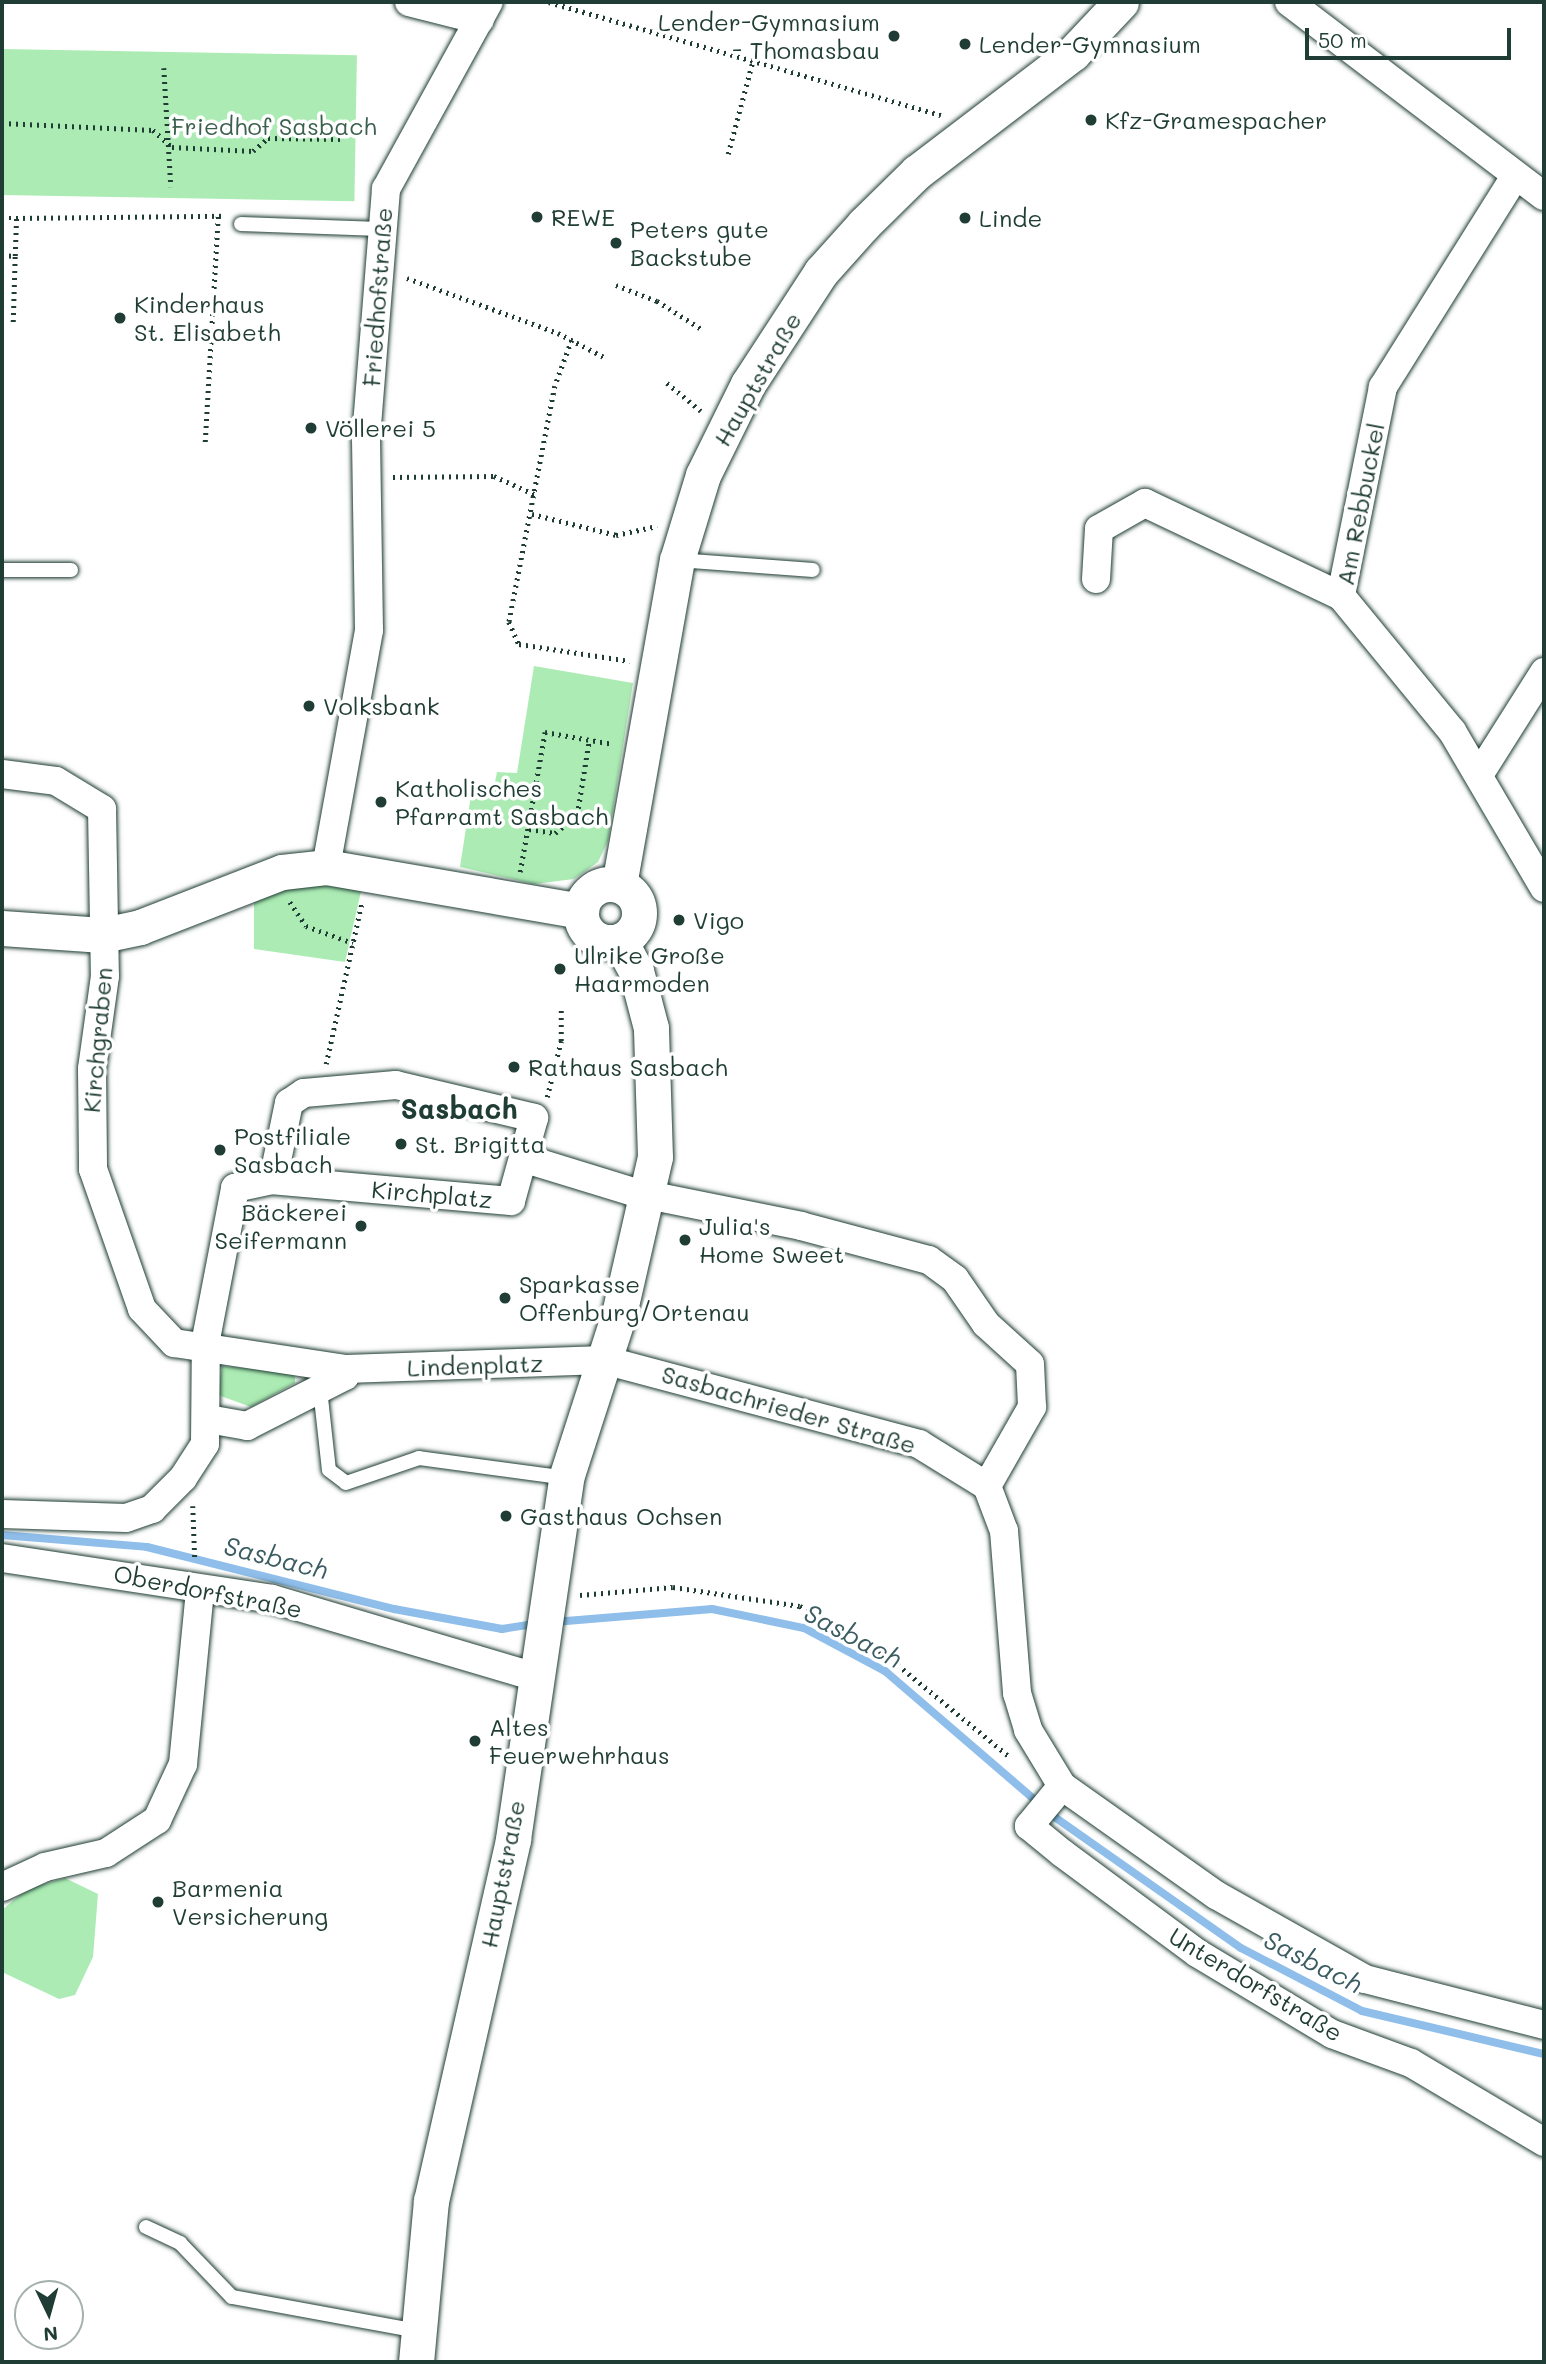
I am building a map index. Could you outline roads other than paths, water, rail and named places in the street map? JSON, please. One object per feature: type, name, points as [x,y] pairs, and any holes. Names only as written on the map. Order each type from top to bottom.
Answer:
[{"type":"street","points":[[409,2],[485,11]]},
{"type":"street","name":"Hauptstraße","points":[[619,885],[656,665],[677,560],[726,427],[821,272],[917,172],[1073,52],[1121,2]]},
{"type":"street","points":[[1289,2],[1514,178],[1544,196]]},
{"type":"street","name":"Friedhofstraße","points":[[326,867],[369,630],[367,477],[376,267],[386,189],[485,11]]},
{"type":"street","name":"Am Rebbuckel","points":[[1514,178],[1383,387],[1341,596],[1452,731],[1544,888]]},
{"type":"street","points":[[1096,579],[1099,529],[1145,503],[1341,596]]},
{"type":"street","points":[[1479,775],[1544,672]]},
{"type":"street","name":"Kirchgraben","points":[[2,774],[56,781],[102,809],[103,935],[89,1118],[93,1169],[142,1309],[174,1343],[205,1352]]},
{"type":"street","points":[[2,928],[103,935],[140,927],[282,872],[326,867],[514,904],[581,911]]},
{"type":"street","points":[[619,885],[639,911],[634,929],[620,941],[592,937],[581,911],[596,887],[619,885]]},
{"type":"street","name":"Hauptstraße","points":[[416,2347],[431,2201],[513,1839],[534,1664],[560,1593],[566,1478],[604,1360],[648,1196],[657,1104],[651,1028],[636,971],[620,941]]},
{"type":"street","name":"Kirchplatz","points":[[205,1352],[235,1188],[273,1180],[510,1201],[526,1159],[534,1118],[396,1085],[303,1093],[289,1103],[273,1180]]},
{"type":"street","points":[[526,1159],[648,1196],[734,1212],[929,1261],[955,1279],[986,1324],[1030,1364],[1035,1388],[1032,1406],[987,1486],[1004,1531],[1017,1693],[1028,1730],[1058,1790],[1216,1895],[1365,1979],[1544,2025]]},
{"type":"street","points":[[2,1514],[126,1518],[152,1509],[170,1496],[205,1444],[208,1419],[205,1352]]},
{"type":"street","name":"Lindenplatz","points":[[205,1352],[346,1369],[604,1360]]},
{"type":"street","name":"Sasbachrieder Straße","points":[[604,1360],[919,1444],[987,1486]]},
{"type":"street","points":[[208,1419],[247,1426],[320,1389],[346,1369]]},
{"type":"street","name":"Oberdorfstraße","points":[[2,1559],[198,1581],[534,1664]]},
{"type":"street","points":[[2,1887],[45,1867],[106,1853],[157,1820],[183,1764],[198,1581]]},
{"type":"street","name":"Unterdorfstraße","points":[[1058,1790],[1029,1826],[1198,1953],[1332,2035],[1411,2063],[1544,2142]]},
{"type":"lane","points":[[241,224],[380,229]]},
{"type":"lane","points":[[677,560],[813,570]]},
{"type":"lane","points":[[2,570],[71,570]]},
{"type":"lane","points":[[320,1389],[330,1470],[346,1483],[419,1458],[566,1478]]},
{"type":"lane","points":[[146,2227],[180,2243],[232,2297],[416,2347]]},
{"type":"waterway","name":"Sasbach","points":[[2,1535],[147,1547],[394,1609],[502,1629],[535,1624]]},
{"type":"waterway","name":"Sasbach","points":[[554,1622],[712,1609],[804,1628],[885,1671],[1056,1818],[1241,1948],[1362,2011],[1544,2054]]},
{"type":"place","name":"Lender-Gymnasium - Thomasbau","points":[[894,36]]},
{"type":"place","name":"Lender-Gymnasium","points":[[965,44]]},
{"type":"place","name":"Kfz-Gramespacher","points":[[1091,120]]},
{"type":"place","name":"REWE","points":[[537,217]]},
{"type":"place","name":"Linde","points":[[965,218]]},
{"type":"place","name":"Peters gute Backstube","points":[[616,243]]},
{"type":"place","name":"Kinderhaus St. Elisabeth","points":[[120,318]]},
{"type":"place","name":"Völlerei 5","points":[[311,428]]},
{"type":"place","name":"Volksbank","points":[[309,706]]},
{"type":"place","name":"Katholisches Pfarramt Sasbach","points":[[381,802]]},
{"type":"place","name":"Vigo","points":[[679,920]]},
{"type":"place","name":"Ulrike Große Haarmoden","points":[[560,969]]},
{"type":"place","name":"Rathaus Sasbach","points":[[514,1067]]},
{"type":"place","name":"St. Brigitta","points":[[401,1144]]},
{"type":"place","name":"Postfiliale Sasbach","points":[[220,1150]]},
{"type":"place","name":"Bäckerei Seifermann","points":[[361,1226]]},
{"type":"place","name":"Julia's Home Sweet","points":[[685,1240]]},
{"type":"place","name":"Sparkasse Offenburg/Ortenau","points":[[505,1298]]},
{"type":"place","name":"Gasthaus Ochsen","points":[[506,1516]]},
{"type":"place","name":"Altes Feuerwehrhaus","points":[[475,1741]]},
{"type":"place","name":"Barmenia Versicherung","points":[[158,1902]]},
{"type":"district","name":"Sasbach","points":[[459,1108]]},
{"type":"park label","name":"Friedhof Sasbach","points":[[274,126]]}]
